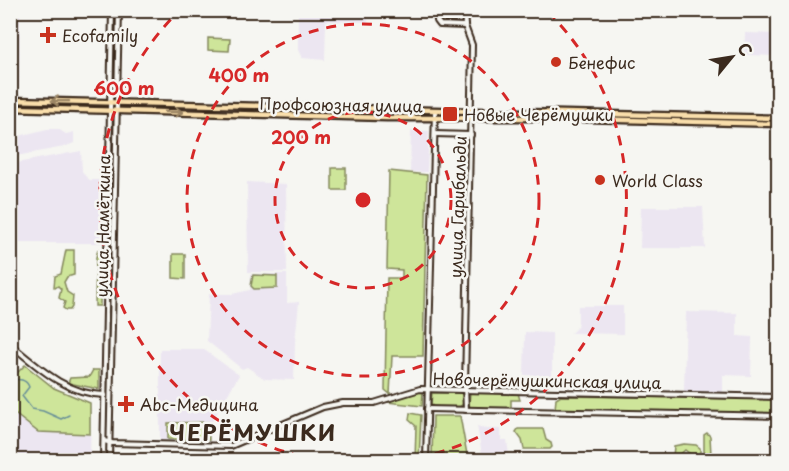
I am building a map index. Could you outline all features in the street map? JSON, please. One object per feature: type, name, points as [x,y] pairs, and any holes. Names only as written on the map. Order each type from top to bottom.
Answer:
[{"type":"main road","name":"Профсоюзная улица","points":[[10,100],[435,110],[472,114],[778,124]]},
{"type":"main road","name":"Профсоюзная улица","points":[[10,108],[435,118],[472,114],[778,118]]},
{"type":"street","name":"улица Намёткина","points":[[106,442],[112,10]]},
{"type":"street","name":"улица Намёткина","points":[[107,394],[119,10]]},
{"type":"street","points":[[436,10],[440,26],[465,26]]},
{"type":"street","name":"улица Гарибальди","points":[[464,10],[465,26],[472,45],[466,410]]},
{"type":"street","name":"улица Гарибальди","points":[[426,460],[435,110]]},
{"type":"street","points":[[435,134],[471,135]]},
{"type":"street","points":[[10,344],[57,381],[84,391],[107,394]]},
{"type":"street","name":"Новочерёмушкинская улица","points":[[106,442],[231,446],[323,407],[339,403],[374,403],[418,389],[778,397]]},
{"type":"street","name":"Новочерёмушкинская улица","points":[[427,409],[778,416]]},
{"type":"street","points":[[104,460],[106,442]]},
{"type":"street","points":[[106,442],[109,460]]},
{"type":"shaded area","points":[[11,10],[30,11],[30,13],[20,13],[19,87],[11,87]]},
{"type":"shaded area","points":[[298,11],[368,11],[368,22],[326,21],[325,60],[302,58],[298,50]]},
{"type":"shaded area","points":[[745,33],[778,34],[778,56],[744,55]]},
{"type":"shaded area","points":[[47,129],[58,129],[66,134],[74,132],[74,143],[64,147],[11,157],[11,138]]},
{"type":"shaded area","points":[[411,131],[429,131],[427,172],[410,172]]},
{"type":"shaded area","points":[[81,151],[82,171],[86,177],[90,180],[106,180],[104,243],[11,243],[11,164]]},
{"type":"shaded area","points":[[247,182],[286,184],[287,272],[248,272]]},
{"type":"shaded area","points":[[641,207],[703,207],[705,248],[640,248]]},
{"type":"shaded area","points":[[251,274],[287,274],[287,303],[299,302],[294,380],[265,379],[247,367],[242,369],[207,341],[209,294],[232,294],[250,290]]},
{"type":"shaded area","points":[[578,306],[623,306],[623,334],[571,333],[578,326]]},
{"type":"shaded area","points":[[686,312],[737,313],[737,336],[752,337],[751,376],[723,375],[723,392],[684,391]]},
{"type":"shaded area","points":[[525,332],[552,333],[552,380],[539,380],[539,375],[524,375]]},
{"type":"shaded area","points":[[160,349],[203,349],[239,375],[210,425],[210,440],[160,440]]},
{"type":"shaded area","points":[[25,365],[54,388],[90,403],[90,460],[11,460],[10,369],[17,373]]},
{"type":"shaded area","points":[[477,426],[501,429],[501,440],[507,440],[509,455],[498,458],[498,460],[483,460]]},
{"type":"green space","points":[[208,38],[230,39],[229,51],[208,50]]},
{"type":"green space","points":[[332,168],[346,168],[346,190],[332,190]]},
{"type":"green space","points":[[389,171],[427,175],[423,356],[392,356],[390,394],[385,390],[387,278],[402,278],[402,270],[387,269]]},
{"type":"green space","points":[[66,250],[74,250],[74,275],[67,277],[64,282],[67,292],[73,296],[70,310],[63,308],[65,302],[59,298],[61,289],[58,286],[54,287],[55,276],[61,274]]},
{"type":"green space","points":[[98,250],[101,250],[100,306],[95,306],[96,257]]},
{"type":"green space","points":[[173,254],[185,254],[185,279],[173,278]]},
{"type":"green space","points":[[253,275],[277,276],[277,288],[254,289],[251,286]]},
{"type":"green space","points":[[25,365],[54,388],[90,403],[90,434],[38,432],[11,411],[11,369],[17,373]]},
{"type":"green space","points":[[93,370],[99,370],[99,389],[68,383],[70,378],[89,377]]},
{"type":"green space","points":[[423,391],[422,406],[387,402]]},
{"type":"green space","points":[[432,393],[460,393],[463,395],[464,403],[458,408],[434,408],[431,404]]},
{"type":"green space","points":[[470,393],[518,393],[520,400],[511,400],[511,409],[471,408]]},
{"type":"green space","points":[[561,396],[778,399],[778,414],[555,409],[556,399]]},
{"type":"green space","points":[[410,413],[421,415],[419,460],[415,460],[416,426],[409,420]]},
{"type":"green space","points":[[433,416],[460,416],[468,460],[432,460]]},
{"type":"green space","points":[[208,422],[209,440],[168,439],[168,423]]},
{"type":"green space","points":[[518,429],[543,429],[546,440],[551,443],[552,447],[550,449],[524,449],[522,440],[516,432]]},
{"type":"green space","points":[[707,433],[710,436],[711,455],[731,458],[735,453],[740,455],[740,460],[707,460],[704,451],[704,435]]},
{"type":"green space","points":[[696,445],[700,448],[700,453],[695,458],[685,450],[675,459],[673,457],[674,446]]},
{"type":"waterway","points":[[10,379],[21,380],[28,384],[29,387],[22,396],[32,409],[61,419],[69,415]]},
{"type":"place","name":"Ecofamily","points":[[48,35]]},
{"type":"place","name":"Бенефис","points":[[556,62]]},
{"type":"place","name":"Новые Черёмушки","points":[[450,114]]},
{"type":"place","name":"World Class","points":[[600,180]]},
{"type":"place","name":"Abc-Медицина","points":[[126,404]]},
{"type":"district","name":"ЧЕРЁМУШКИ","points":[[253,431]]}]
